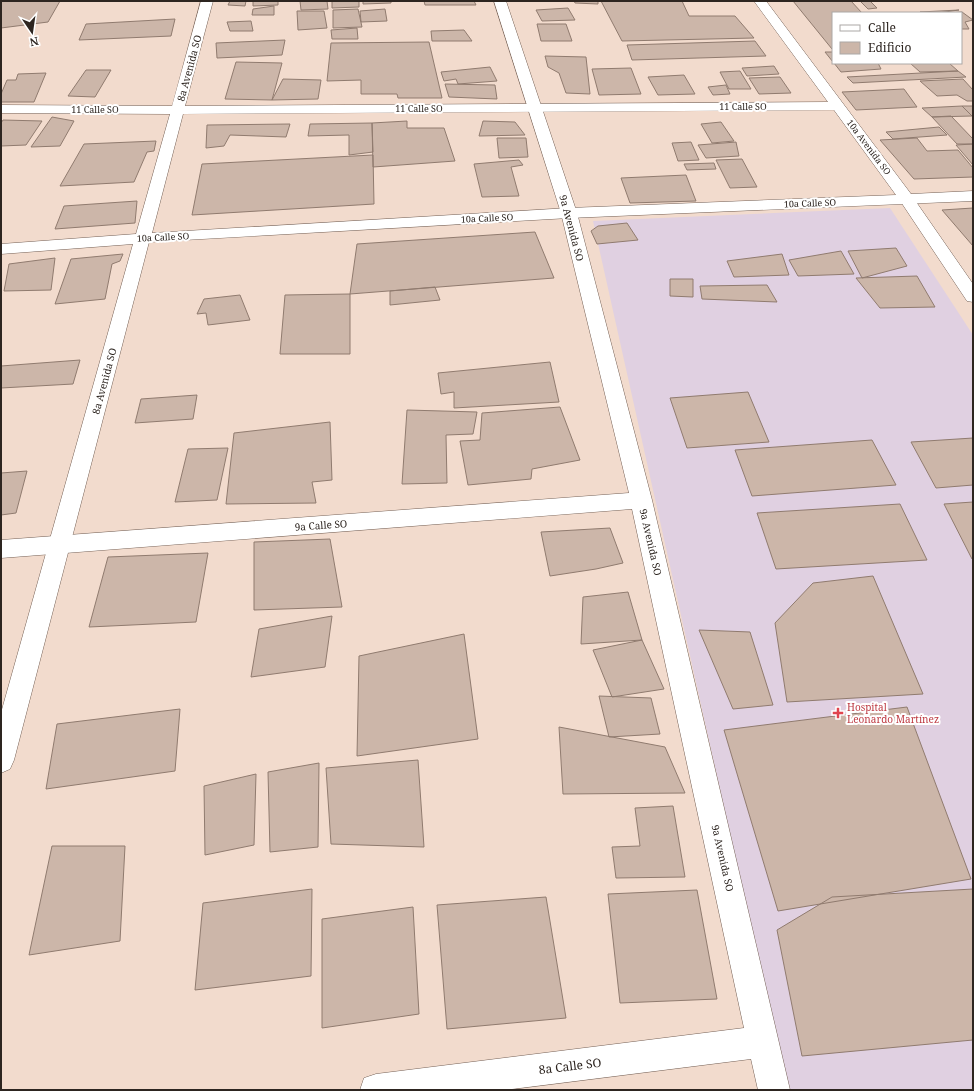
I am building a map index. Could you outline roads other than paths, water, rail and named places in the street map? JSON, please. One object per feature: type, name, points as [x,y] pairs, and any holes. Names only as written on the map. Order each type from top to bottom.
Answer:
[{"type":"street","name":"8a Avenida SO","points":[[1,760],[207,1]]},
{"type":"street","name":"9a Avenida SO","points":[[500,1],[569,213],[642,500],[774,1090]]},
{"type":"street","name":"10a Avenida SO","points":[[760,1],[907,199],[973,297]]},
{"type":"street","name":"11 Calle SO","points":[[1,109],[177,110],[838,106]]},
{"type":"street","name":"10a Calle SO","points":[[1,249],[142,238],[569,213],[973,196]]},
{"type":"street","name":"9a Calle SO","points":[[1,549],[642,500]]},
{"type":"street","name":"8a Calle SO","points":[[376,1090],[764,1041]]},
{"type":"place","name":"Hospital Leonardo Martínez","points":[[838,713]]}]
